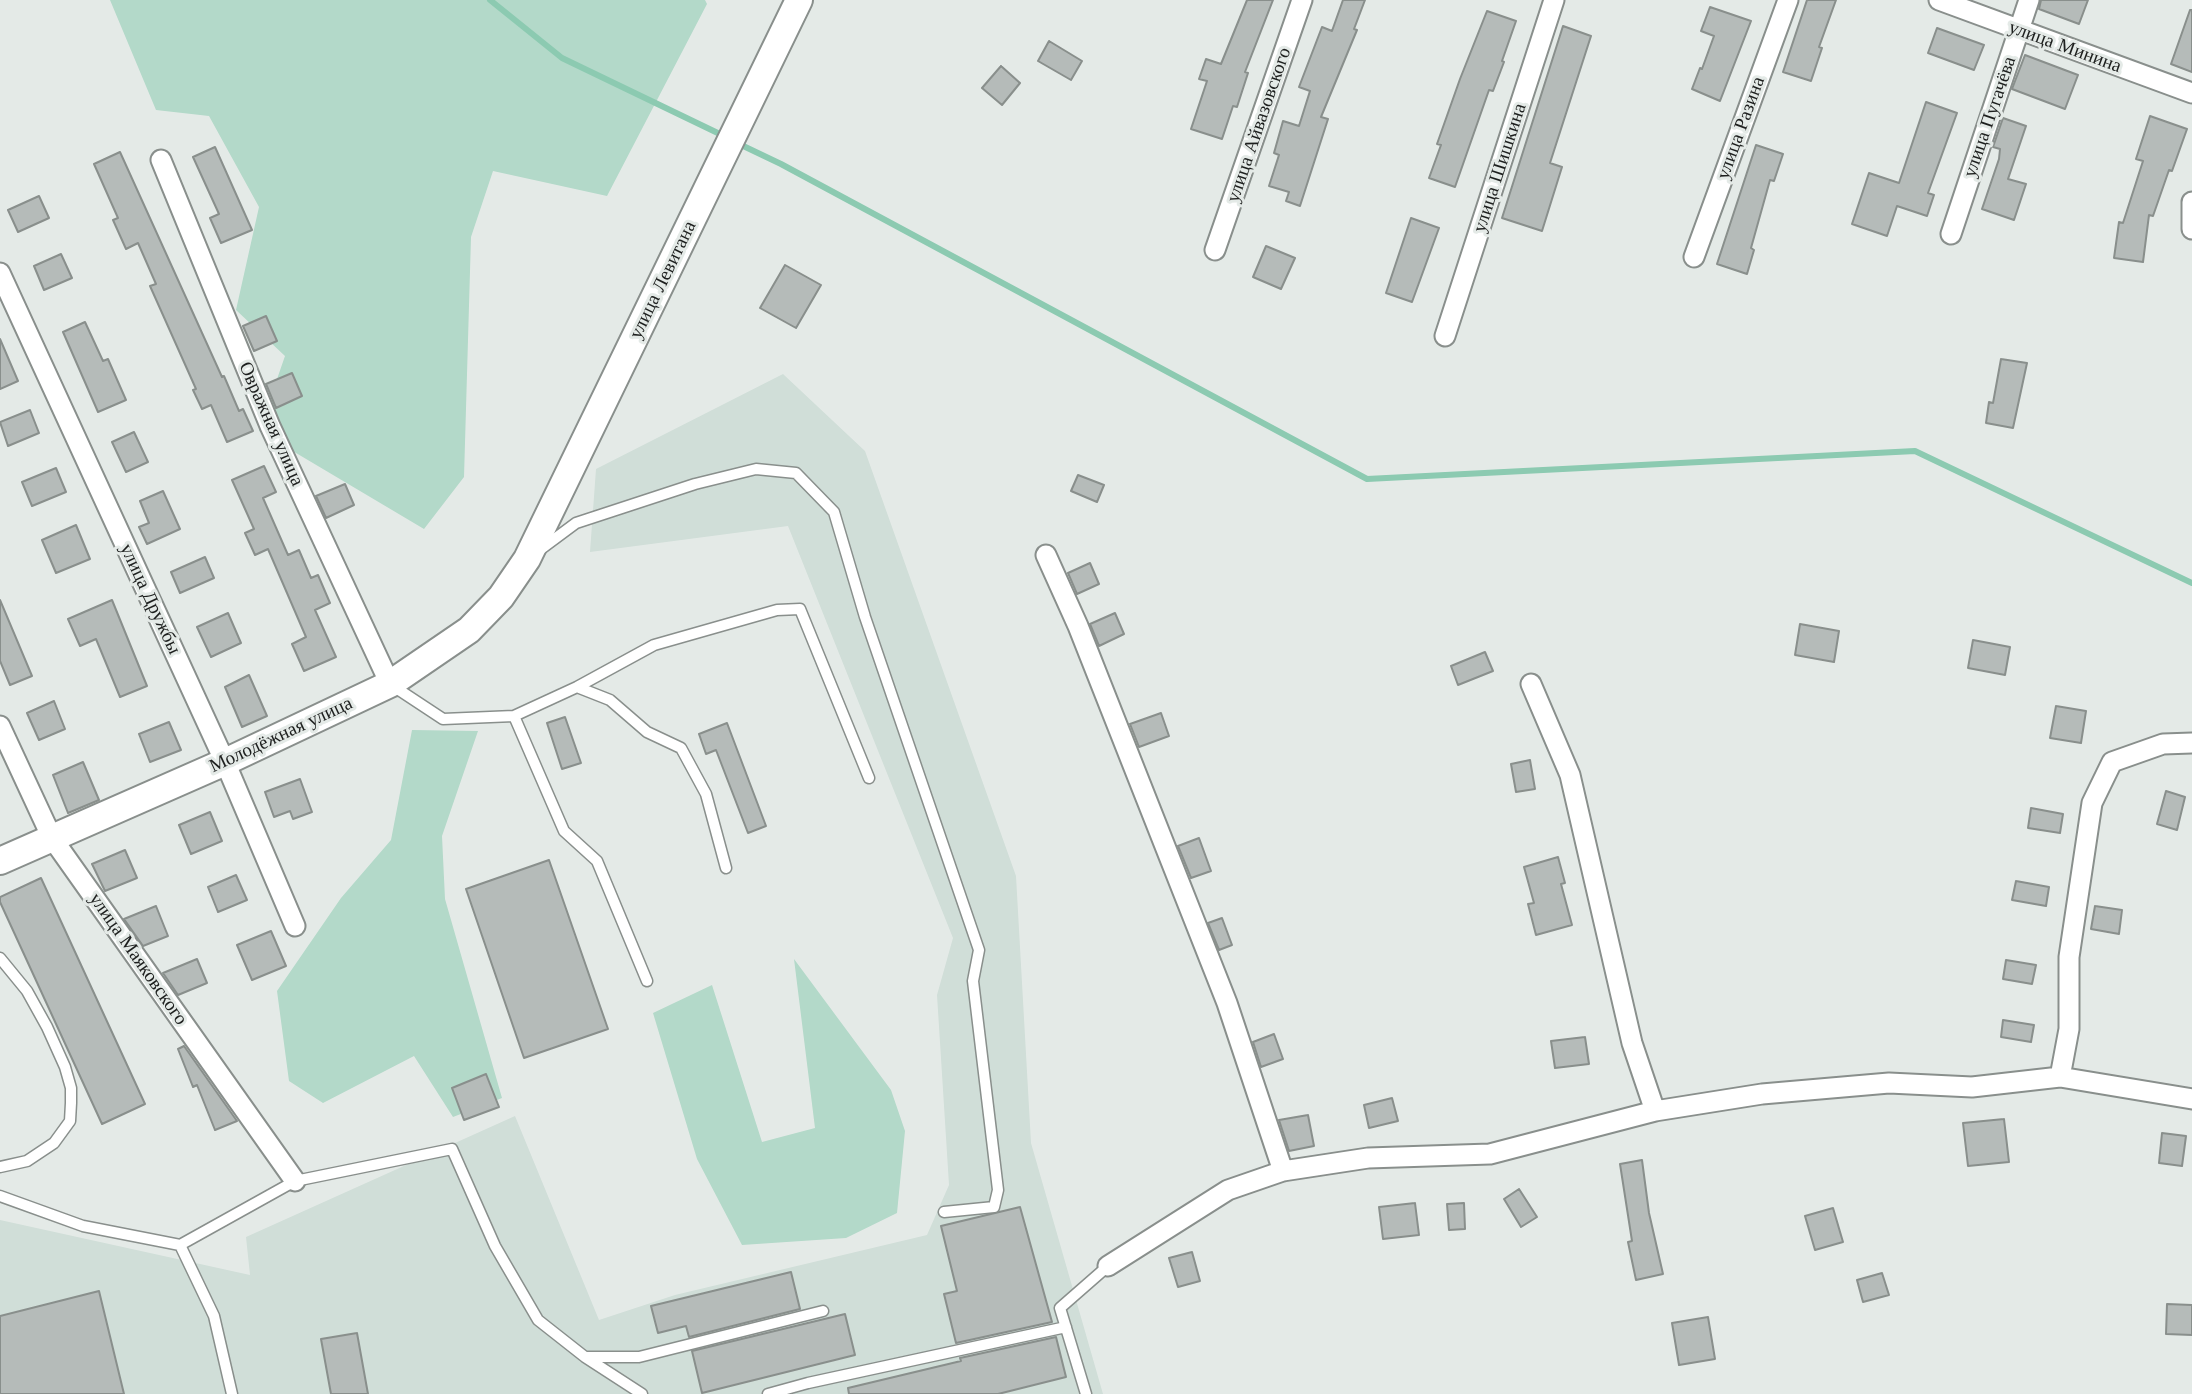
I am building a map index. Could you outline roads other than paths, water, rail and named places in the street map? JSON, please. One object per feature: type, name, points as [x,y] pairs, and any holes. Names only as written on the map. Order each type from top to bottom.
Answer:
[{"type":"main road","name":"улица Левитана","points":[[527,559],[799,0]]},
{"type":"main road","name":"Молодёжная улица","points":[[0,861],[225,762],[390,684],[469,630],[501,597],[527,559]]},
{"type":"street","name":"улица Айвазовского","points":[[1215,250],[1302,0]]},
{"type":"street","name":"улица Шишкина","points":[[1445,336],[1554,0]]},
{"type":"street","name":"улица Разина","points":[[1694,257],[1788,0]]},
{"type":"street","name":"улица Минина","points":[[1939,0],[2192,93]]},
{"type":"street","name":"улица Пугачёва","points":[[1951,234],[2029,0]]},
{"type":"street","name":"Овражная улица","points":[[161,160],[270,426],[390,684]]},
{"type":"street","points":[[2192,202],[2192,229]]},
{"type":"street","name":"улица Дружбы","points":[[0,273],[225,762],[295,926]]},
{"type":"street","points":[[1046,555],[1088,650],[1227,1003],[1283,1171]]},
{"type":"street","points":[[1531,684],[1570,775],[1632,1043],[1655,1111]]},
{"type":"street","name":"улица Маяковского","points":[[0,726],[52,838],[295,1181]]},
{"type":"street","points":[[2060,1077],[2069,1029],[2068,957],[2092,803],[2112,762],[2163,744],[2192,743]]},
{"type":"street","points":[[1108,1266],[1228,1190],[1283,1171],[1368,1158],[1490,1154],[1655,1111],[1762,1094],[1889,1083],[1972,1087],[2060,1077],[2192,1100]]},
{"type":"lane","points":[[527,559],[576,523],[695,484],[757,469],[796,473],[834,512],[865,617],[979,950],[973,981],[998,1190],[994,1207],[944,1212]]},
{"type":"lane","points":[[390,684],[443,719],[514,716],[577,687],[654,645],[777,610],[800,609],[869,778]]},
{"type":"lane","points":[[577,687],[610,700],[647,732],[681,748],[706,794],[726,868]]},
{"type":"lane","points":[[514,716],[564,831],[597,861],[647,981]]},
{"type":"lane","points":[[0,958],[27,991],[47,1027],[65,1067],[71,1088],[71,1103],[70,1121],[54,1143],[26,1161],[0,1167]]},
{"type":"lane","points":[[0,1196],[83,1226],[180,1245],[295,1181],[452,1149],[495,1245],[538,1320],[585,1357],[642,1394]]},
{"type":"lane","points":[[180,1245],[214,1316],[232,1394]]},
{"type":"lane","points":[[1086,1394],[1060,1308],[1108,1266]]},
{"type":"lane","points":[[585,1357],[639,1357],[823,1311]]},
{"type":"lane","points":[[768,1394],[807,1383],[1066,1327]]},
{"type":"waterway","points":[[490,0],[562,58],[724,136]]},
{"type":"waterway","points":[[737,143],[781,164],[1367,479],[1915,451],[2192,583]]}]
